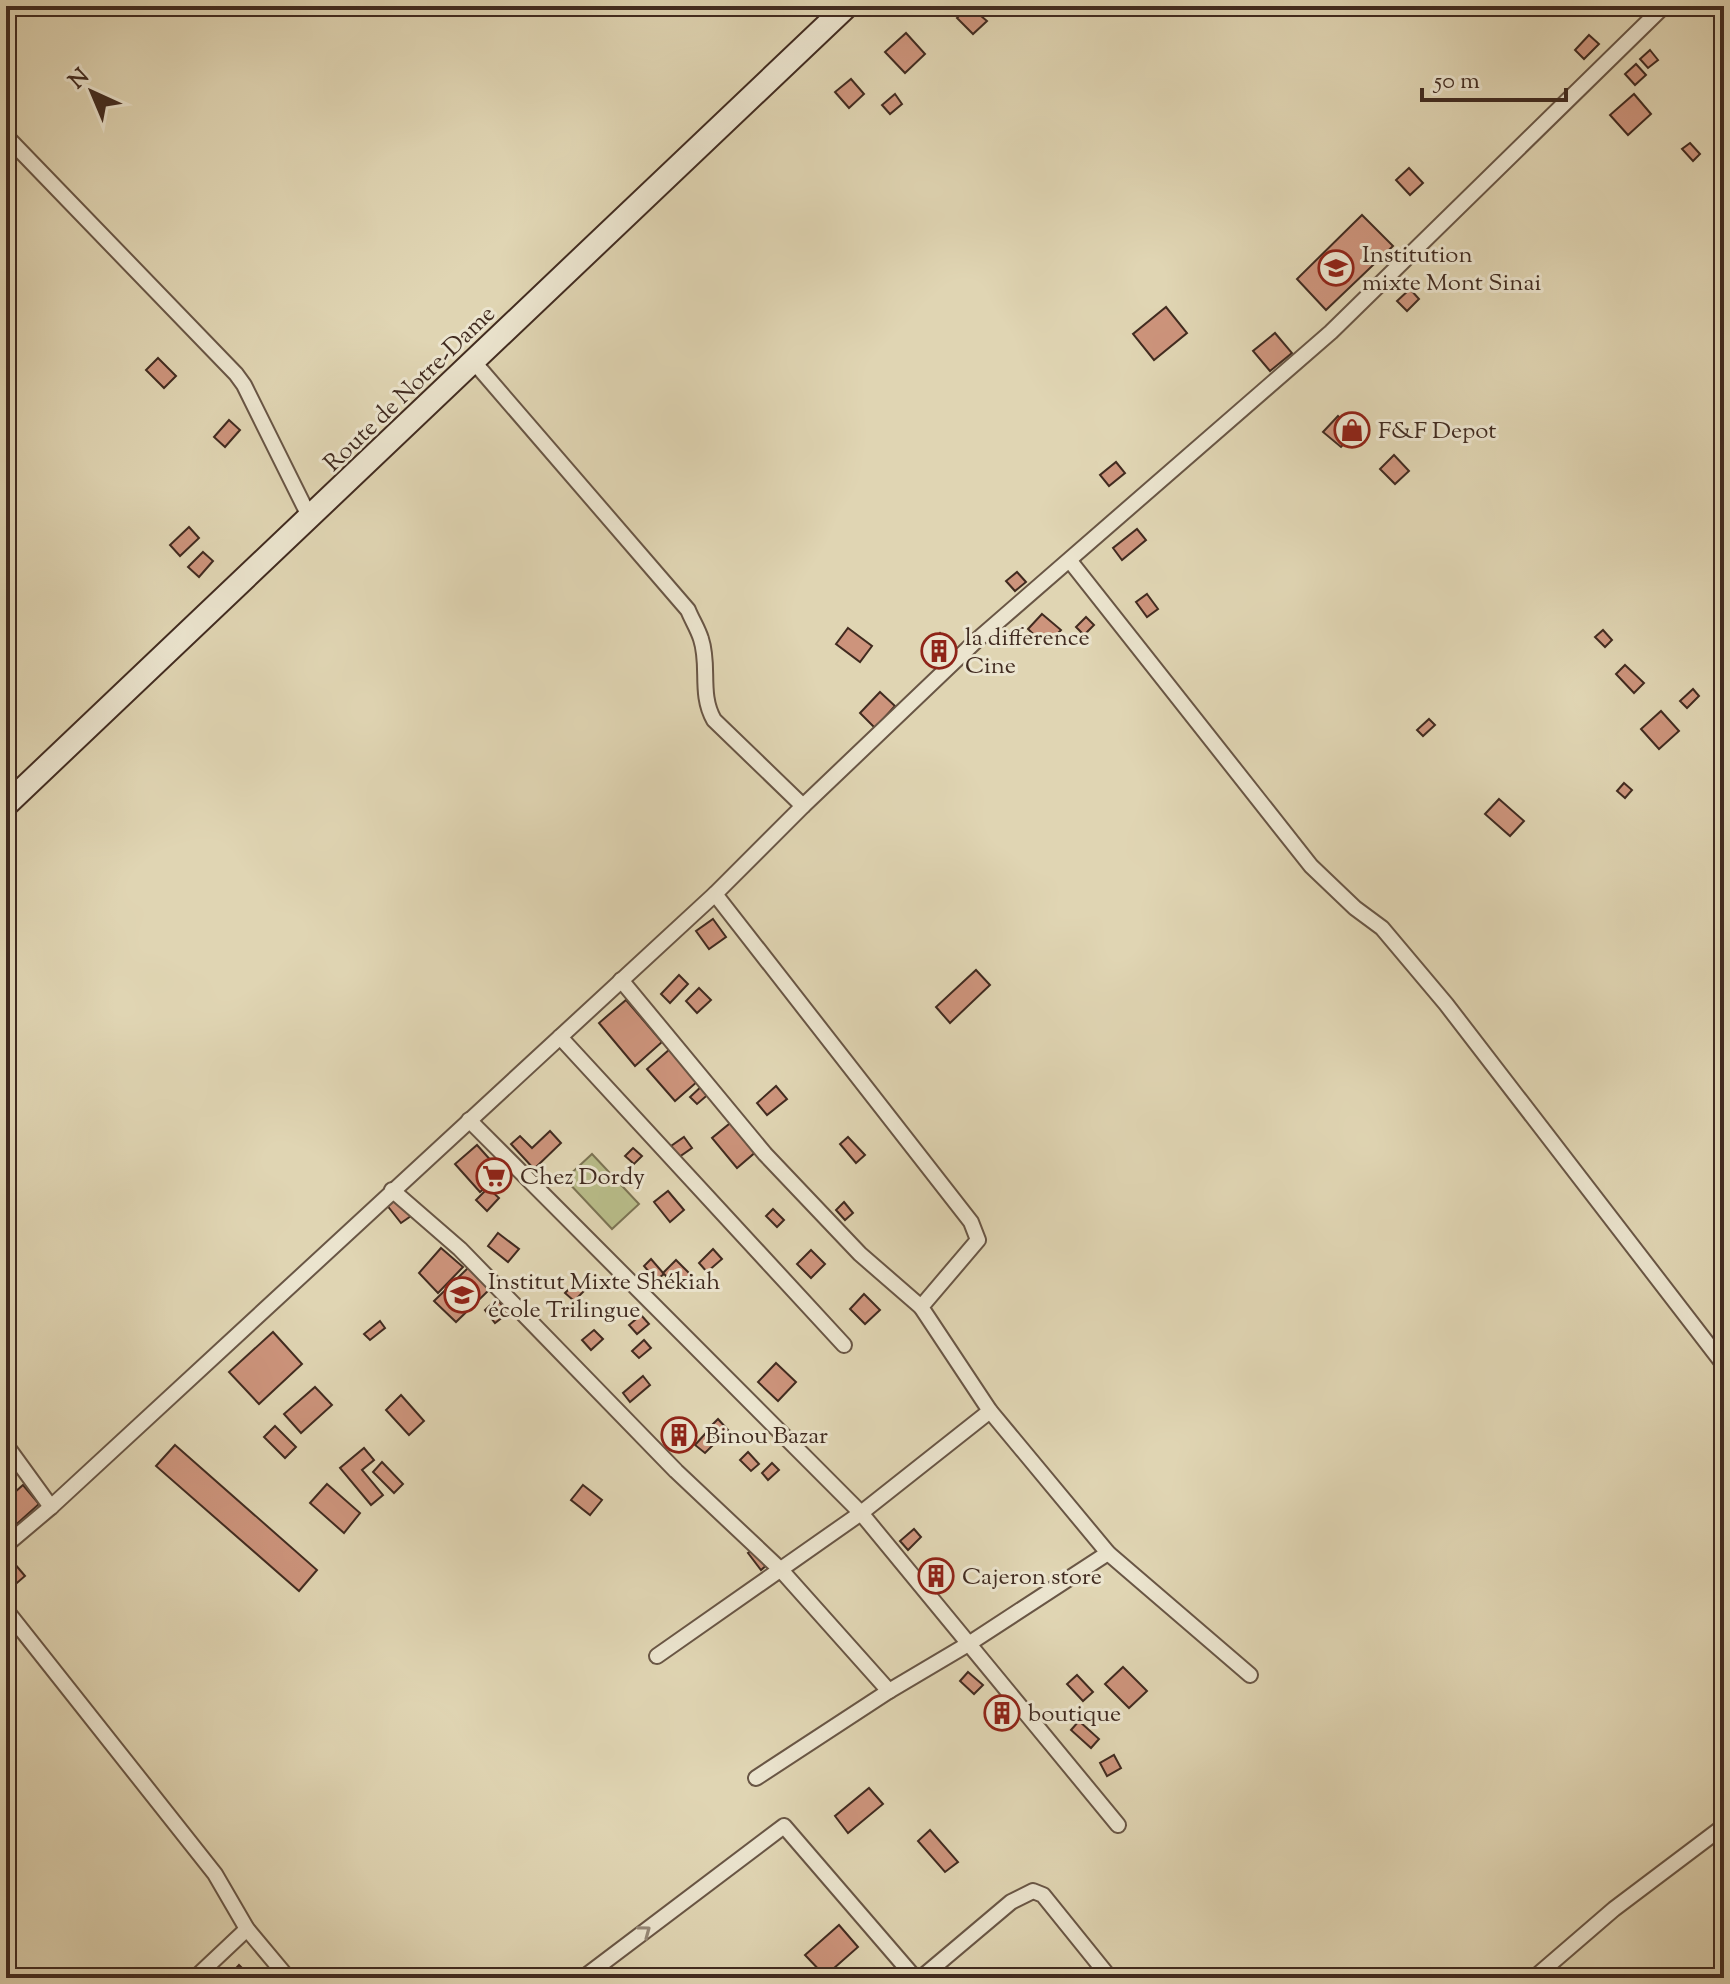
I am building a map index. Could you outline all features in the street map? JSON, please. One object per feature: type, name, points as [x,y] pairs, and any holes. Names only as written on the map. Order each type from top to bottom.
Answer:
[{"type":"street","name":"Route de Notre-Dame","points":[[6,805],[847,6]]},
{"type":"street","points":[[6,1545],[51,1507],[715,894],[977,640],[1331,332],[1664,6]]},
{"type":"street","points":[[6,136],[236,374],[310,518]]},
{"type":"street","points":[[474,362],[688,610],[702,641],[707,709],[714,720],[803,806]]},
{"type":"street","points":[[1070,561],[1311,866],[1382,928],[1446,1004],[1724,1365]]},
{"type":"street","points":[[715,894],[971,1222],[978,1240],[921,1307]]},
{"type":"street","points":[[621,980],[765,1154],[860,1254],[921,1307],[990,1411],[1108,1553],[1250,1675]]},
{"type":"street","points":[[560,1037],[844,1345]]},
{"type":"street","points":[[469,1120],[861,1513],[1118,1825]]},
{"type":"street","points":[[392,1190],[460,1249],[676,1471],[781,1570],[889,1691]]},
{"type":"street","points":[[657,1656],[861,1513],[990,1411]]},
{"type":"street","points":[[6,1445],[51,1507]]},
{"type":"street","points":[[756,1778],[1108,1553]]},
{"type":"street","points":[[6,1610],[215,1874],[247,1929],[288,1978]]},
{"type":"street","points":[[583,1978],[784,1826],[915,1978]]},
{"type":"street","points":[[1534,1978],[1614,1909],[1724,1826]]},
{"type":"street","points":[[921,1978],[1011,1902],[1033,1891],[1043,1895],[1110,1978]]},
{"type":"street","points":[[195,1978],[247,1929]]},
{"type":"green space","points":[[592,1154],[639,1204],[612,1229],[565,1179]]},
{"type":"building","points":[[969,6],[987,21],[973,34],[957,18]]},
{"type":"building","points":[[906,33],[925,54],[905,73],[885,52]]},
{"type":"building","points":[[1589,35],[1599,44],[1584,59],[1575,50]]},
{"type":"building","points":[[1650,50],[1658,60],[1648,68],[1640,59]]},
{"type":"building","points":[[1636,64],[1646,75],[1635,85],[1625,74]]},
{"type":"building","points":[[851,79],[864,94],[849,108],[835,92]]},
{"type":"building","points":[[895,94],[902,104],[890,114],[882,105]]},
{"type":"building","points":[[1634,94],[1651,114],[1628,135],[1610,115]]},
{"type":"building","points":[[1690,143],[1700,154],[1693,161],[1682,149]]},
{"type":"building","points":[[1409,168],[1423,183],[1410,195],[1396,180]]},
{"type":"building","points":[[1362,215],[1393,246],[1326,310],[1297,279]]},
{"type":"building","points":[[1410,289],[1419,299],[1407,311],[1397,301]]},
{"type":"building","points":[[1166,307],[1187,333],[1154,360],[1133,334]]},
{"type":"building","points":[[1275,333],[1292,353],[1270,371],[1253,351]]},
{"type":"building","points":[[158,358],[176,376],[164,388],[146,370]]},
{"type":"building","points":[[1338,416],[1355,432],[1341,447],[1323,432]]},
{"type":"building","points":[[229,420],[240,430],[225,447],[214,437]]},
{"type":"building","points":[[1394,455],[1409,471],[1395,484],[1380,469]]},
{"type":"building","points":[[1116,462],[1125,473],[1109,486],[1100,475]]},
{"type":"building","points":[[189,527],[199,538],[180,556],[170,545]]},
{"type":"building","points":[[1137,529],[1146,540],[1122,560],[1113,548]]},
{"type":"building","points":[[203,552],[213,561],[199,577],[188,567]]},
{"type":"building","points":[[1017,572],[1026,582],[1015,591],[1006,581]]},
{"type":"building","points":[[1147,594],[1158,609],[1147,617],[1136,602]]},
{"type":"building","points":[[1042,614],[1061,630],[1046,646],[1028,629]]},
{"type":"building","points":[[1086,617],[1094,625],[1084,635],[1076,627]]},
{"type":"building","points":[[848,628],[872,646],[860,662],[836,644]]},
{"type":"building","points":[[1603,630],[1612,640],[1605,647],[1595,637]]},
{"type":"building","name":"la difference Cine","points":[[940,633],[954,650],[938,669],[924,653]]},
{"type":"building","points":[[1625,665],[1644,683],[1634,693],[1616,674]]},
{"type":"building","points":[[1693,689],[1699,696],[1687,708],[1680,701]]},
{"type":"building","points":[[880,692],[895,706],[875,728],[860,713]]},
{"type":"building","points":[[1661,711],[1679,731],[1659,749],[1641,729]]},
{"type":"building","points":[[1429,719],[1435,725],[1423,736],[1417,730]]},
{"type":"building","points":[[1624,783],[1632,790],[1625,798],[1617,791]]},
{"type":"building","points":[[1499,799],[1524,821],[1510,836],[1485,814]]},
{"type":"building","points":[[713,919],[726,937],[709,949],[696,931]]},
{"type":"building","points":[[976,970],[990,985],[950,1023],[936,1007]]},
{"type":"building","points":[[679,975],[688,984],[670,1003],[661,994]]},
{"type":"building","points":[[699,988],[711,1000],[697,1013],[686,1001]]},
{"type":"building","points":[[626,1000],[662,1042],[635,1066],[599,1023]]},
{"type":"building","points":[[670,1049],[698,1081],[675,1101],[647,1069]]},
{"type":"building","points":[[704,1084],[711,1092],[697,1104],[690,1097]]},
{"type":"building","points":[[776,1086],[787,1099],[767,1115],[757,1103]]},
{"type":"building","points":[[734,1120],[758,1150],[737,1168],[712,1138]]},
{"type":"building","points":[[550,1131],[561,1143],[534,1169],[511,1144],[520,1136],[532,1148]]},
{"type":"building","points":[[684,1137],[692,1148],[679,1157],[671,1146]]},
{"type":"building","points":[[848,1137],[865,1155],[856,1163],[840,1144]]},
{"type":"building","points":[[477,1145],[502,1173],[480,1192],[455,1164]]},
{"type":"building","points":[[633,1148],[642,1156],[634,1164],[625,1156]]},
{"type":"building","points":[[488,1188],[499,1198],[487,1211],[476,1200]]},
{"type":"building","points":[[668,1191],[684,1210],[670,1222],[654,1202]]},
{"type":"building","points":[[396,1196],[411,1216],[401,1223],[386,1204]]},
{"type":"building","points":[[844,1202],[853,1213],[845,1220],[836,1210]]},
{"type":"building","points":[[773,1209],[784,1220],[777,1227],[766,1216]]},
{"type":"building","points":[[498,1233],[519,1249],[508,1262],[488,1246]]},
{"type":"building","points":[[441,1248],[463,1267],[438,1293],[419,1273]]},
{"type":"building","points":[[713,1249],[722,1259],[707,1272],[699,1263]]},
{"type":"building","points":[[811,1250],[825,1264],[811,1278],[797,1264]]},
{"type":"building","points":[[651,1259],[664,1274],[656,1280],[644,1266]]},
{"type":"building","points":[[676,1260],[691,1275],[678,1288],[663,1273]]},
{"type":"building","name":"Institut Mixte Shékiah école Trilingue","points":[[469,1267],[490,1289],[456,1322],[434,1301]]},
{"type":"building","points":[[577,1281],[586,1289],[574,1301],[565,1293]]},
{"type":"building","points":[[864,1294],[880,1310],[865,1324],[850,1309]]},
{"type":"building","points":[[497,1299],[508,1313],[495,1323],[485,1310]]},
{"type":"building","points":[[641,1315],[649,1324],[637,1334],[629,1325]]},
{"type":"building","points":[[380,1321],[385,1328],[370,1340],[364,1334]]},
{"type":"building","points":[[594,1330],[603,1339],[591,1350],[582,1340]]},
{"type":"building","points":[[273,1332],[302,1364],[259,1404],[229,1372]]},
{"type":"building","points":[[644,1340],[651,1348],[639,1358],[632,1351]]},
{"type":"building","points":[[776,1363],[796,1382],[778,1401],[758,1382]]},
{"type":"building","points":[[643,1376],[650,1385],[630,1402],[623,1393]]},
{"type":"building","points":[[315,1387],[332,1405],[301,1433],[284,1414]]},
{"type":"building","points":[[401,1395],[424,1421],[409,1435],[386,1410]]},
{"type":"building","points":[[718,1419],[728,1430],[717,1440],[707,1430]]},
{"type":"building","name":"Binou Bazar","points":[[681,1421],[693,1437],[678,1449],[666,1434]]},
{"type":"building","points":[[275,1426],[296,1447],[285,1458],[264,1437]]},
{"type":"building","points":[[705,1434],[715,1443],[705,1453],[695,1445]]},
{"type":"building","points":[[175,1445],[317,1570],[299,1591],[156,1466]]},
{"type":"building","points":[[364,1448],[374,1460],[362,1470],[383,1495],[371,1505],[340,1468]]},
{"type":"building","points":[[748,1452],[759,1464],[751,1471],[740,1460]]},
{"type":"building","points":[[382,1462],[403,1484],[394,1493],[373,1472]]},
{"type":"building","points":[[772,1463],[779,1470],[768,1480],[762,1473]]},
{"type":"building","points":[[327,1484],[360,1513],[344,1533],[310,1503]]},
{"type":"building","points":[[23,1485],[39,1504],[10,1530],[6,1526],[6,1500]]},
{"type":"building","points":[[583,1485],[602,1500],[590,1515],[571,1500]]},
{"type":"building","points":[[914,1529],[921,1537],[908,1550],[900,1541]]},
{"type":"building","points":[[755,1548],[768,1564],[761,1570],[748,1553]]},
{"type":"building","points":[[14,1563],[25,1576],[11,1588],[6,1581],[6,1570]]},
{"type":"building","points":[[1123,1667],[1147,1691],[1129,1708],[1105,1684]]},
{"type":"building","points":[[968,1672],[983,1685],[974,1694],[960,1681]]},
{"type":"building","points":[[1077,1675],[1093,1692],[1083,1701],[1067,1684]]},
{"type":"building","name":"boutique","points":[[1004,1700],[1015,1716],[1000,1727],[989,1710]]},
{"type":"building","points":[[1079,1721],[1099,1739],[1091,1748],[1071,1730]]},
{"type":"building","name":"boutique","points":[[1114,1755],[1121,1768],[1107,1776],[1100,1763]]},
{"type":"building","points":[[869,1788],[883,1804],[848,1833],[835,1816]]},
{"type":"building","points":[[930,1830],[958,1862],[945,1872],[918,1841]]},
{"type":"building","points":[[839,1925],[858,1947],[825,1976],[805,1955]]},
{"type":"building","points":[[239,1965],[252,1978],[227,1978]]},
{"type":"place","name":"Institution mixte Mont Sinai","points":[[1336,268]]},
{"type":"place","name":"F&F Depot","points":[[1352,430]]},
{"type":"place","name":"la difference Cine","points":[[939,651]]},
{"type":"place","name":"Chez Dordy","points":[[494,1176]]},
{"type":"place","name":"Institut Mixte Shékiah école Trilingue","points":[[462,1295]]},
{"type":"place","name":"Binou Bazar","points":[[679,1435]]},
{"type":"place","name":"Cajeron store","points":[[936,1576]]},
{"type":"place","name":"boutique","points":[[1002,1713]]}]
